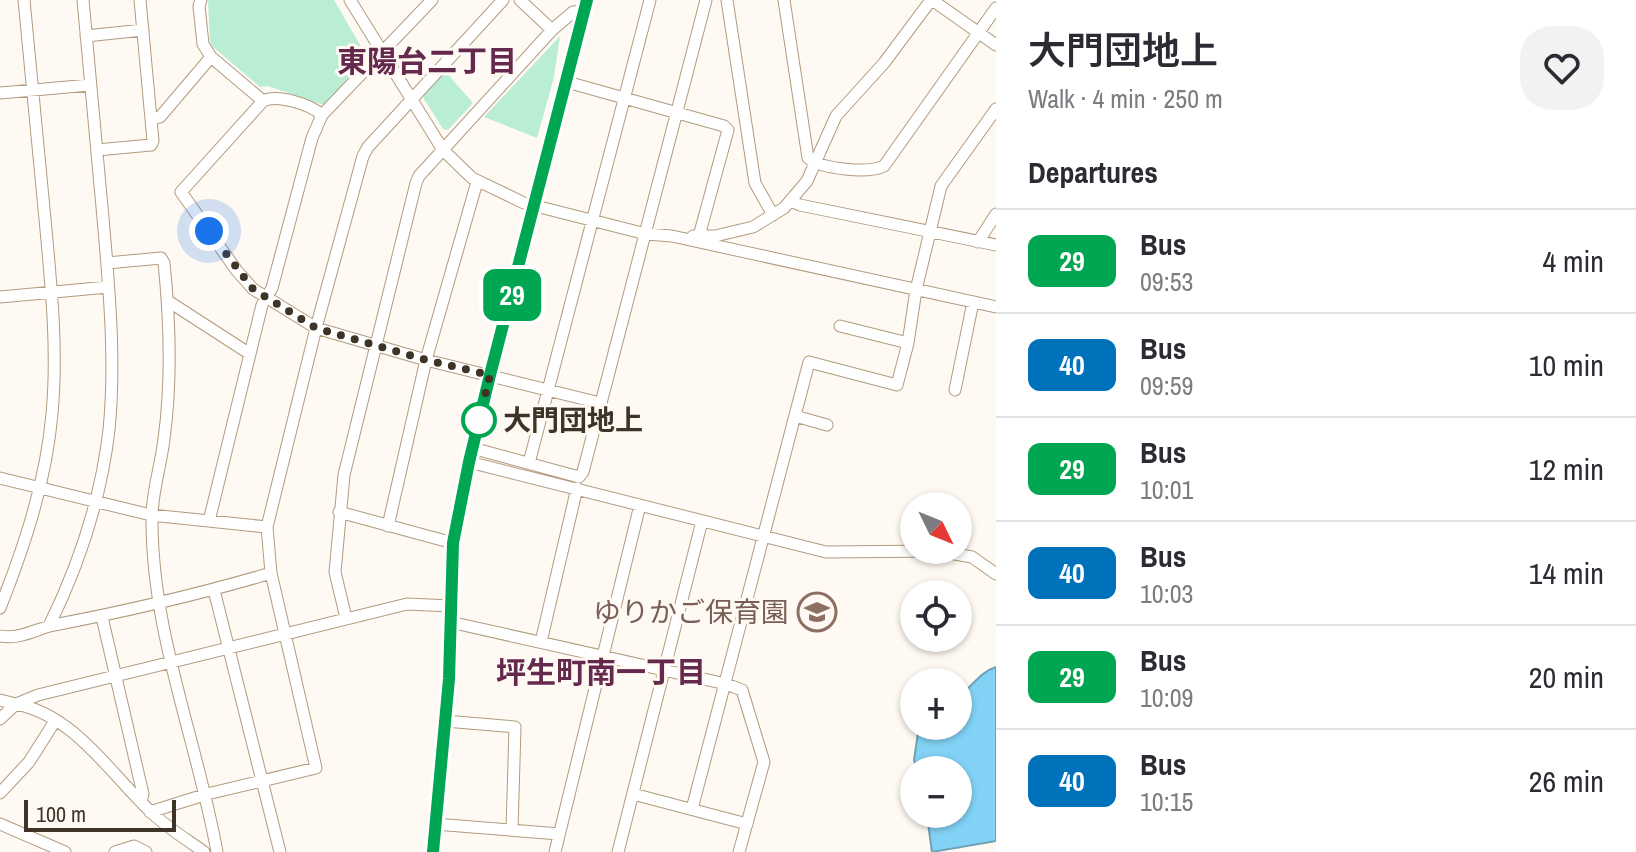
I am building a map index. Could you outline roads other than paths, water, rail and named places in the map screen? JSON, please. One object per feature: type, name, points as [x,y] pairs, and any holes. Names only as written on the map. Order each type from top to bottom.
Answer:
[{"type":"main road","points":[[433,852],[445,721],[453,543],[470,455],[586,5]]},
{"type":"street","points":[[0,608],[33,516],[52,414],[52,293],[24,0]]},
{"type":"street","points":[[49,626],[81,554],[109,431],[112,371],[107,263],[83,0]]},
{"type":"street","points":[[97,150],[151,145],[153,141],[140,0]]},
{"type":"street","points":[[201,0],[203,44],[211,57],[263,101]]},
{"type":"street","points":[[209,521],[262,305],[268,297],[312,138],[322,115],[432,0]]},
{"type":"street","points":[[150,812],[207,794],[316,768],[271,573],[267,527],[316,328],[363,156],[503,0]]},
{"type":"street","points":[[520,0],[552,30]]},
{"type":"street","points":[[529,463],[650,0]]},
{"type":"street","points":[[470,455],[529,463],[579,477],[583,472],[706,0]]},
{"type":"street","points":[[727,0],[755,183],[773,215]]},
{"type":"street","points":[[784,0],[808,158],[816,164],[876,171],[884,166],[996,8]]},
{"type":"street","points":[[352,1],[443,150],[477,182],[535,206],[646,234],[672,236],[715,236],[744,229],[773,215],[791,201],[807,181],[836,116],[884,63],[931,0],[996,45]]},
{"type":"street","points":[[346,618],[335,572],[344,475],[416,183],[419,176],[552,30],[586,5]]},
{"type":"street","points":[[86,36],[143,30]]},
{"type":"street","points":[[152,118],[160,117],[211,57]]},
{"type":"street","points":[[567,82],[678,111],[728,130],[699,236]]},
{"type":"street","points":[[0,93],[90,85]]},
{"type":"street","points":[[322,115],[314,108],[270,98],[263,101],[181,192],[253,289],[316,328],[426,360],[600,403]]},
{"type":"street","points":[[692,809],[809,362],[897,385],[941,186],[996,109]]},
{"type":"street","points":[[388,526],[426,360],[477,182]]},
{"type":"street","points":[[791,201],[996,245]]},
{"type":"street","points":[[978,242],[996,214]]},
{"type":"street","points":[[672,236],[996,307]]},
{"type":"street","points":[[107,263],[161,258],[168,301],[169,364],[164,438],[151,515],[158,602],[207,794],[217,852]]},
{"type":"street","points":[[0,297],[108,287]]},
{"type":"street","points":[[168,301],[250,354]]},
{"type":"street","points":[[955,390],[973,302]]},
{"type":"street","points":[[840,326],[908,343]]},
{"type":"street","points":[[795,416],[827,425]]},
{"type":"street","points":[[470,455],[577,488],[826,552],[938,551],[972,557],[996,574]]},
{"type":"street","points":[[0,478],[151,515],[267,527]]},
{"type":"street","points":[[541,642],[577,488]]},
{"type":"street","points":[[555,852],[640,505]]},
{"type":"street","points":[[339,512],[453,543]]},
{"type":"street","points":[[618,852],[702,521]]},
{"type":"street","points":[[0,636],[11,638],[49,626],[102,617],[271,573]]},
{"type":"street","points":[[214,590],[280,852]]},
{"type":"street","points":[[0,719],[16,704],[38,695],[228,646],[407,604],[451,606]]},
{"type":"street","points":[[102,617],[143,794],[141,802]]},
{"type":"street","points":[[450,622],[742,690],[764,762],[739,852]]},
{"type":"street","points":[[0,700],[36,709],[86,744],[150,812],[204,852]]},
{"type":"street","points":[[0,793],[29,762],[55,721]]},
{"type":"street","points":[[445,721],[515,727],[512,830]]},
{"type":"street","points":[[633,794],[747,824]]},
{"type":"street","points":[[0,824],[65,852]]},
{"type":"street","points":[[435,824],[559,834]]},
{"type":"street","points":[[115,852],[134,846],[146,852]]},
{"type":"water","points":[[996,667],[996,841],[932,852],[929,828],[972,828],[972,756],[915,756],[917,740],[972,740],[972,684]]},
{"type":"place","name":"大門団地上","points":[[479,420]]},
{"type":"place","name":"ゆりかご保育園","points":[[817,612]]},
{"type":"district","name":"東陽台二丁目","points":[[427,62]]},
{"type":"district","name":"坪生町南一丁目","points":[[601,673]]}]
